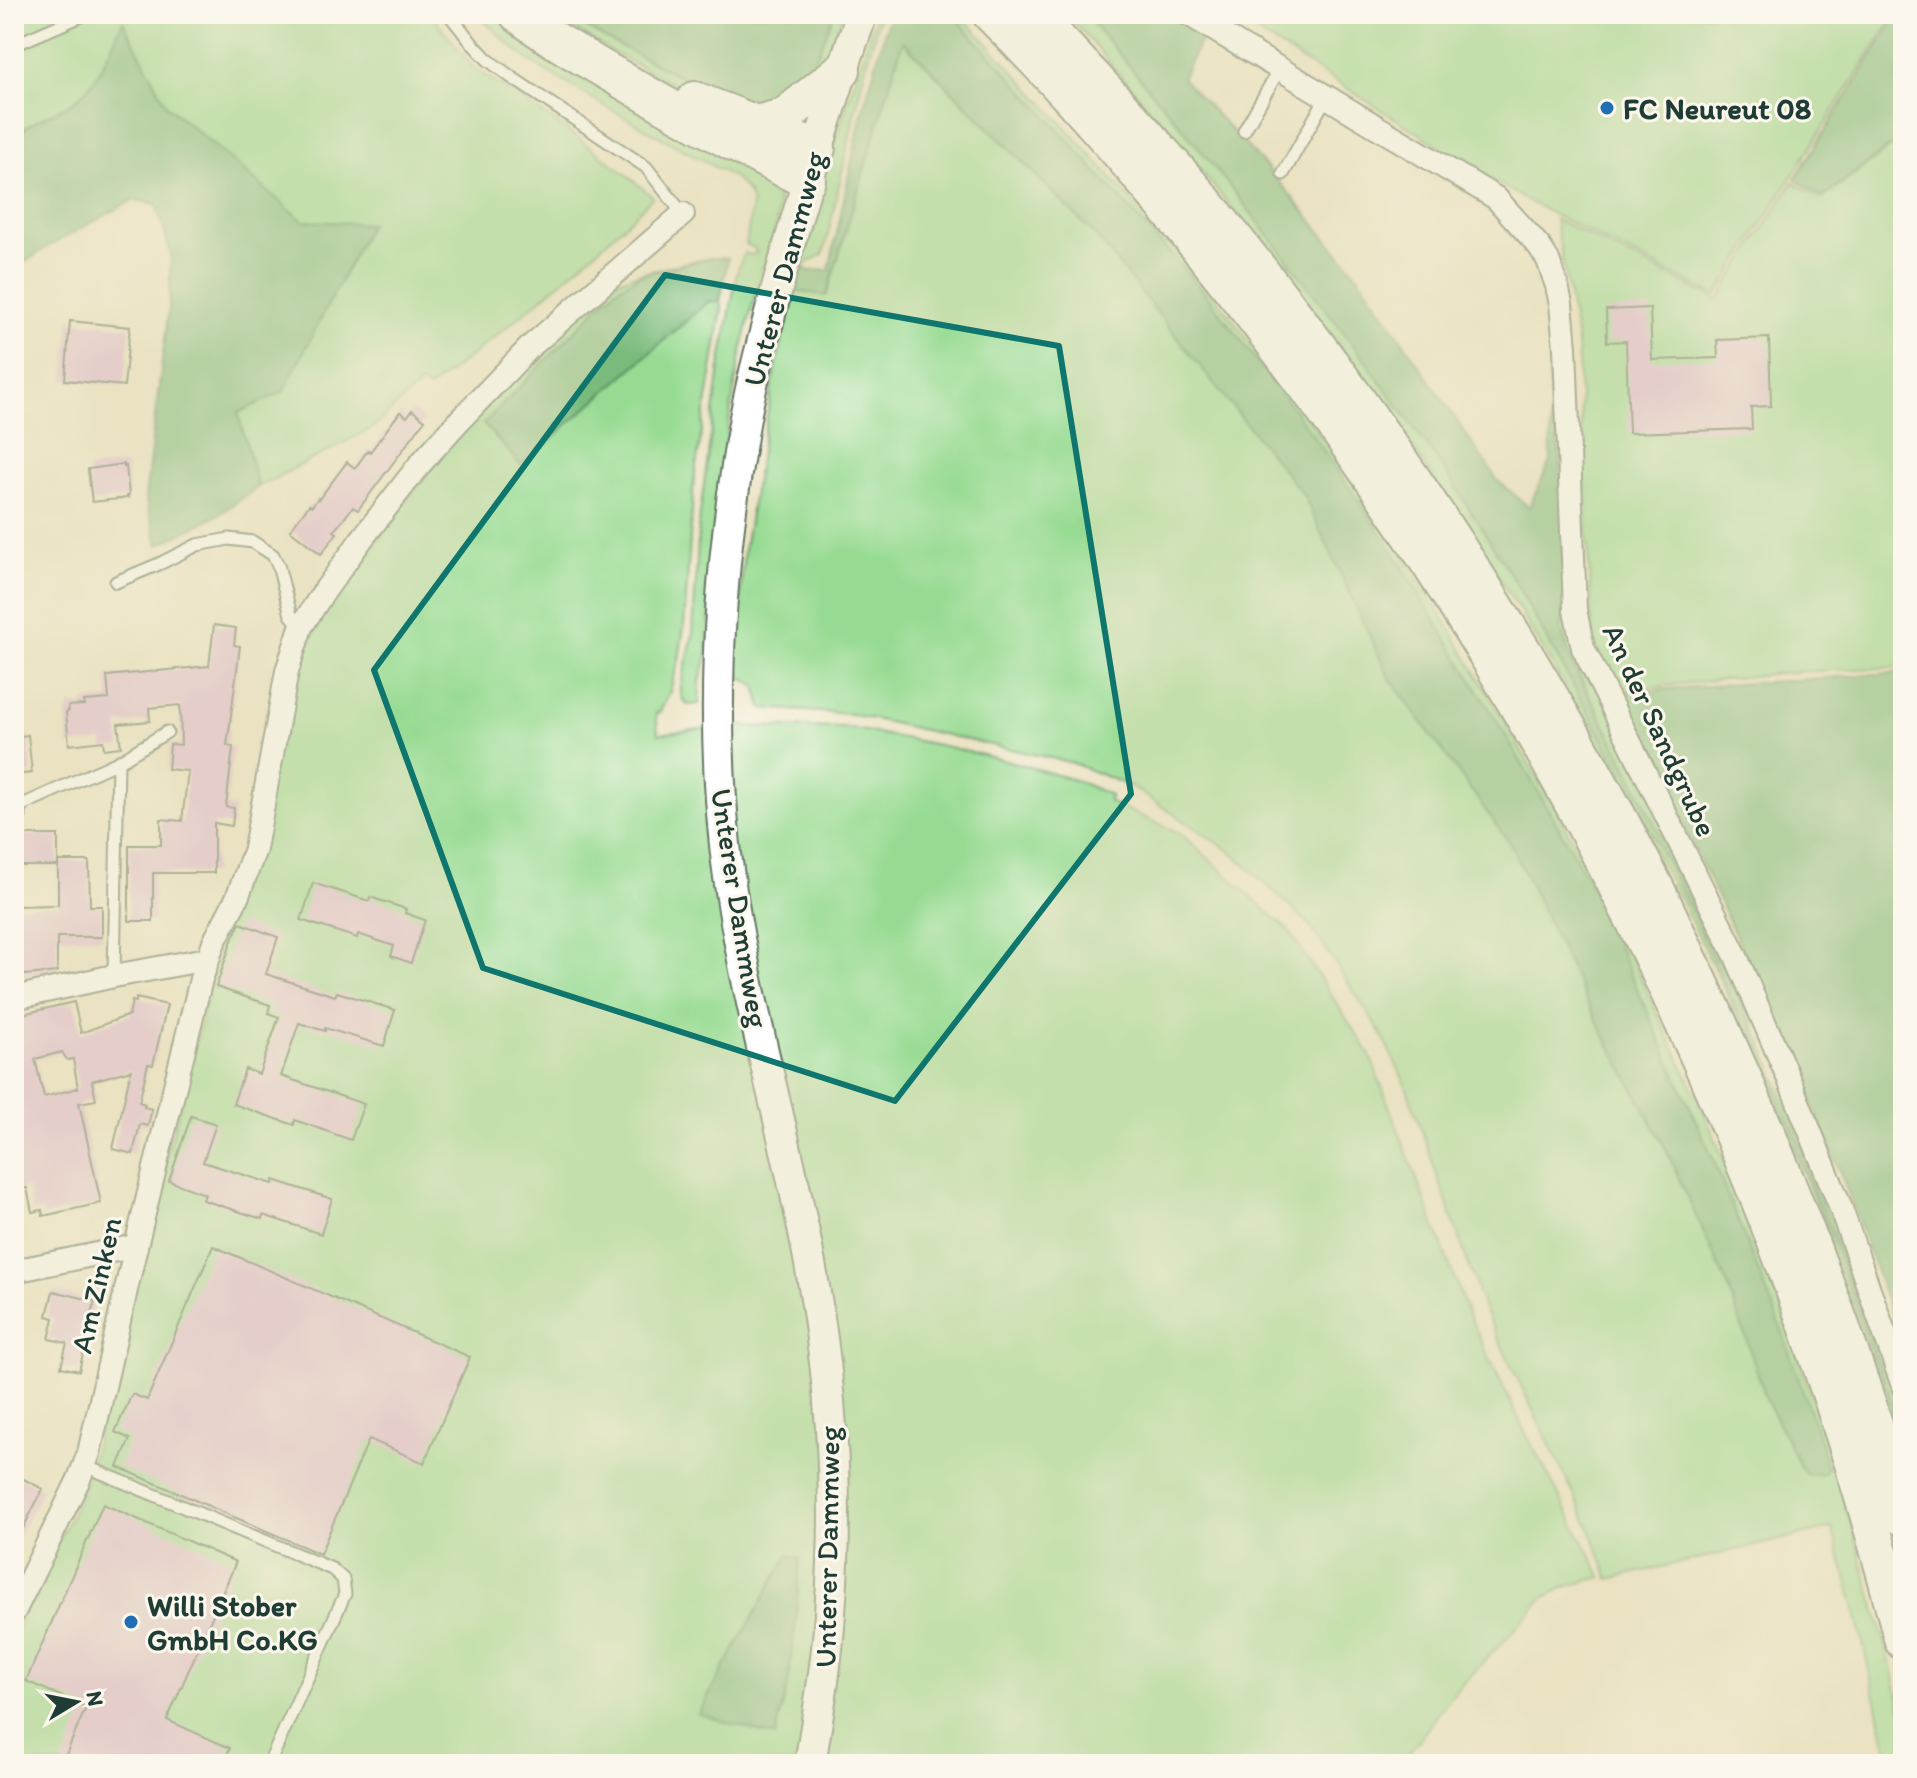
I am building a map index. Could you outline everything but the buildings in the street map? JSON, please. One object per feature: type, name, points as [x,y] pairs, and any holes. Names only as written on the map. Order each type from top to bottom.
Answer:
[{"type":"highway","points":[[518,14],[552,38],[731,143],[812,164]]},
{"type":"highway","points":[[540,14],[663,87],[756,124],[812,164]]},
{"type":"highway","points":[[991,14],[1163,203],[1274,341],[1378,485],[1462,614],[1575,807],[1625,900],[1706,1070],[1770,1228],[1829,1390],[1903,1641]]},
{"type":"highway","points":[[1034,14],[1215,214],[1309,334],[1402,463],[1536,673],[1653,883],[1734,1054],[1807,1231],[1858,1370],[1903,1517]]},
{"type":"highway","points":[[756,124],[784,117],[842,70]]},
{"type":"main road","name":"Unterer Dammweg","points":[[810,1764],[824,1681],[831,1611],[833,1502],[830,1407],[812,1273],[748,982],[725,846],[719,761],[720,640],[729,525],[745,415],[812,164],[862,14]]},
{"type":"street","name":"An der Sandgrube","points":[[1188,14],[1496,198],[1539,246],[1552,271],[1561,304],[1575,610],[1583,648],[1735,954],[1839,1203],[1903,1386]]},
{"type":"street","name":"Am Zinken","points":[[14,1612],[85,1466],[207,959],[237,898],[255,849],[287,671],[301,627],[361,540],[420,464],[456,424],[530,347],[683,214]]},
{"type":"street","points":[[14,998],[207,959]]},
{"type":"street","points":[[14,1271],[136,1246]]},
{"type":"lane","points":[[14,45],[86,14]]},
{"type":"lane","points":[[449,14],[471,42],[499,68],[646,167],[683,214]]},
{"type":"lane","points":[[1244,131],[1280,68]]},
{"type":"lane","points":[[1283,174],[1327,96]]},
{"type":"lane","points":[[116,582],[197,545],[229,539],[253,542],[273,555],[291,615],[301,627]]},
{"type":"lane","points":[[14,818],[20,816],[20,806],[118,762],[167,732]]},
{"type":"lane","points":[[114,976],[118,762]]},
{"type":"lane","points":[[85,1466],[332,1569],[343,1579],[345,1594],[269,1764]]},
{"type":"highlighted area","points":[[665,275],[1059,346],[1131,794],[895,1101],[483,968],[374,670]]},
{"type":"green space","points":[[14,14],[431,14],[472,66],[577,137],[653,197],[544,297],[428,389],[421,383],[373,428],[258,487],[238,413],[369,225],[303,221],[167,106],[123,22],[95,81],[72,103],[23,128],[14,141]]},
{"type":"green space","points":[[477,14],[509,14],[775,184],[778,197],[776,222],[746,331],[729,422],[707,655],[700,681],[699,704],[689,705],[685,702],[681,686],[693,635],[699,521],[720,368],[737,273],[744,253],[757,253],[746,244],[752,205],[749,194],[735,178],[536,65]]},
{"type":"green space","points":[[551,14],[564,14],[608,40],[817,55],[834,14],[844,14],[808,82],[716,103],[612,52]]},
{"type":"green space","points":[[564,14],[834,14],[817,55],[798,89],[783,102],[746,106],[691,82]]},
{"type":"green space","points":[[876,14],[880,14],[823,254],[804,265],[806,268],[794,290],[789,289],[803,241]]},
{"type":"green space","points":[[890,14],[952,14],[1206,294],[1312,434],[1386,540],[1506,736],[1588,879],[1710,1152],[1780,1325],[1822,1447],[1827,1469],[1824,1474],[1808,1475],[1801,1468],[1767,1401],[1729,1288],[1664,1145],[1589,1006],[1511,845],[1389,677],[1304,496],[1096,236],[903,41],[826,296],[794,290],[803,269],[829,270],[862,113]]},
{"type":"green space","points":[[952,14],[958,14],[970,25],[1204,282],[1327,444],[1450,629],[1558,813],[1601,895],[1702,1107],[1748,1219],[1832,1456],[1892,1668],[1903,1716],[1903,1764],[1890,1764],[1856,1612],[1832,1528],[1609,1579],[1589,1526],[1484,1309],[1405,1083],[1380,1031],[1308,923],[1230,851],[1132,787],[1073,763],[851,714],[762,708],[756,685],[735,675],[744,550],[773,381],[794,290],[827,295],[902,41],[1096,236],[1304,496],[1389,677],[1511,845],[1589,1006],[1664,1145],[1729,1288],[1767,1401],[1801,1468],[1827,1469],[1780,1325],[1710,1152],[1588,879],[1506,736],[1386,540],[1312,434],[1206,294]]},
{"type":"green space","points":[[1066,14],[1085,14],[1260,224],[1442,466],[1512,576],[1613,758],[1694,916],[1790,1134],[1840,1259],[1898,1429],[1898,1418],[1853,1289],[1752,1027],[1622,757],[1572,662],[1561,629],[1565,610],[1703,908],[1797,1128],[1903,1419],[1903,1458],[1836,1260],[1759,1066],[1679,897],[1551,664],[1437,483],[1317,316],[1188,155]]},
{"type":"green space","points":[[1085,14],[1171,14],[1204,34],[1182,78],[1271,172],[1360,278],[1498,481],[1529,507],[1551,459],[1549,349],[1552,349],[1561,464],[1565,610],[1561,629],[1572,663],[1622,757],[1752,1027],[1854,1289],[1901,1428],[1898,1429],[1840,1259],[1790,1134],[1694,916],[1613,758],[1512,576],[1442,466],[1361,355],[1186,132]]},
{"type":"green space","name":"FC Neureut 08","points":[[1228,14],[1895,14],[1716,296],[1527,201]]},
{"type":"green space","points":[[1898,14],[1903,14],[1903,136],[1823,197],[1795,179]]},
{"type":"green space","points":[[123,21],[167,106],[303,221],[370,224],[283,392],[238,413],[258,487],[218,515],[158,545],[145,498],[169,306],[171,255],[156,204],[133,200],[47,247],[14,270],[14,141],[26,128],[70,104],[89,87]]},
{"type":"green space","points":[[1903,138],[1903,667],[1791,672],[1623,690],[1593,640],[1577,341],[1555,219],[1718,300],[1793,182],[1822,199]]},
{"type":"green space","points":[[709,258],[728,258],[720,302],[709,301],[521,465],[483,424],[615,290],[640,275]]},
{"type":"green space","points":[[696,260],[727,261],[694,479],[684,626],[679,660],[669,694],[659,713],[656,713],[658,734],[728,726],[850,728],[1009,761],[1078,781],[1110,795],[1109,802],[1180,833],[1289,931],[1369,1053],[1468,1314],[1523,1428],[1602,1577],[1567,1586],[1545,1597],[1453,1694],[1401,1764],[14,1764],[14,1634],[85,1486],[210,984],[301,656],[331,601],[428,473],[461,431],[537,354],[615,281]]},
{"type":"green space","points":[[1903,672],[1903,1348],[1849,1195],[1800,1072],[1630,712],[1627,692]]},
{"type":"green space","points":[[788,1555],[800,1558],[796,1620],[788,1684],[775,1737],[698,1714]]},
{"type":"place","name":"FC Neureut 08","points":[[1607,108]]},
{"type":"place","name":"Willi Stober GmbH Co.KG","points":[[131,1622]]}]
